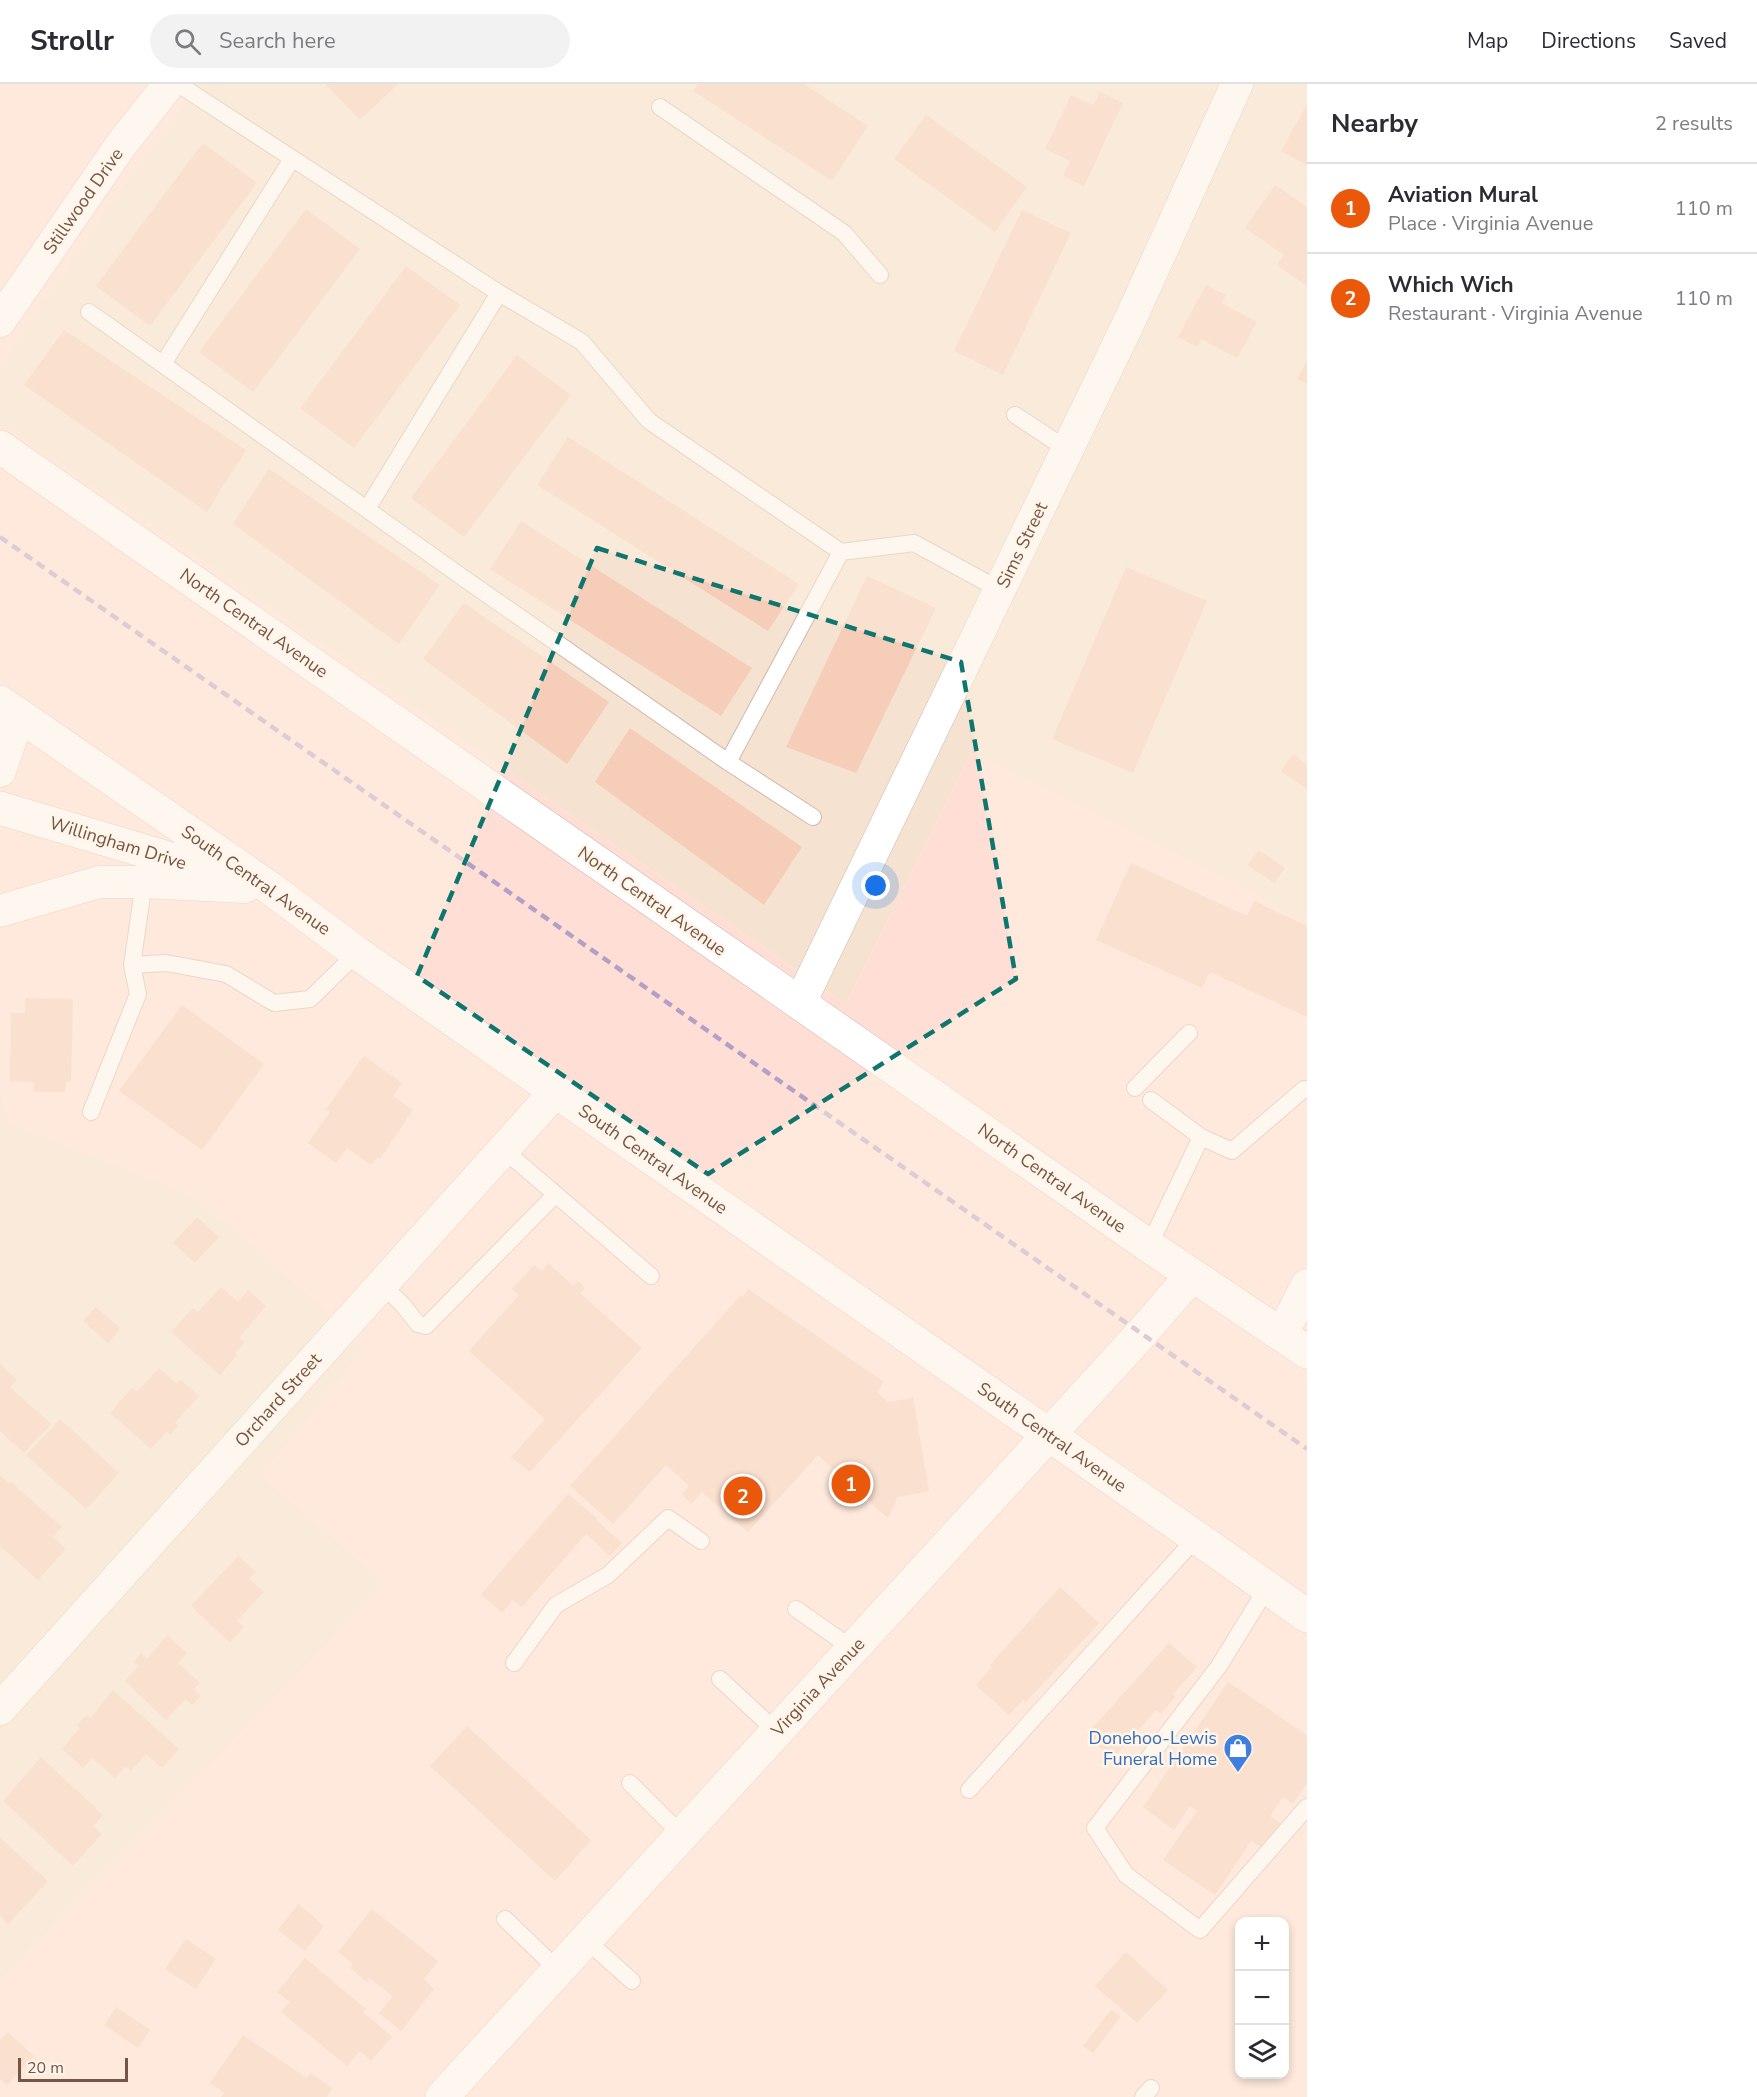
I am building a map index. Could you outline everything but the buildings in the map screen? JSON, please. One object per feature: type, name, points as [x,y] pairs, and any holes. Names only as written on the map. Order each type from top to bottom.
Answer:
[{"type":"main road","name":"North Central Avenue","points":[[0,447],[1149,1246],[1295,1343]]},
{"type":"main road","name":"South Central Avenue","points":[[10,708],[1307,1616]]},
{"type":"main road","name":"Willingham Drive","points":[[0,808],[270,888]]},
{"type":"main road","name":"Virginia Avenue","points":[[442,2097],[1049,1435],[1192,1275]]},
{"type":"street","name":"Stillwood Drive","points":[[0,321],[121,145],[169,84]]},
{"type":"street","name":"Sims Street","points":[[800,1004],[1130,320],[1237,84]]},
{"type":"street","points":[[0,771],[10,708]]},
{"type":"street","points":[[0,911],[99,882],[270,888]]},
{"type":"street","name":"Orchard Street","points":[[0,1708],[556,1091]]},
{"type":"street","points":[[1295,1343],[1307,1285]]},
{"type":"lane","points":[[178,84],[499,293],[582,342],[649,421],[841,552],[914,543],[1000,590]]},
{"type":"lane","points":[[660,107],[844,233],[880,275]]},
{"type":"lane","points":[[163,364],[292,159]]},
{"type":"lane","points":[[367,509],[499,293]]},
{"type":"lane","points":[[89,312],[728,762],[813,818]]},
{"type":"lane","points":[[1015,415],[1068,450]]},
{"type":"lane","points":[[728,762],[841,552]]},
{"type":"lane","points":[[91,1112],[138,994],[132,965],[144,882]]},
{"type":"lane","points":[[132,965],[166,963],[226,974],[274,1003],[310,999],[357,952]]},
{"type":"lane","points":[[1135,1088],[1189,1032]]},
{"type":"lane","points":[[1151,1100],[1201,1137],[1232,1151],[1304,1089]]},
{"type":"lane","points":[[1149,1246],[1201,1137]]},
{"type":"lane","points":[[504,1150],[651,1276]]},
{"type":"lane","points":[[382,1285],[402,1304],[418,1324],[426,1326],[555,1195]]},
{"type":"lane","points":[[514,1663],[556,1605],[608,1575],[668,1518],[701,1541]]},
{"type":"lane","points":[[969,1790],[1196,1538]]},
{"type":"lane","points":[[1267,1588],[1219,1666],[1095,1828],[1126,1875],[1200,1930],[1307,1807]]},
{"type":"lane","points":[[796,1609],[853,1649]]},
{"type":"lane","points":[[720,1679],[777,1732]]},
{"type":"lane","points":[[630,1783],[682,1835]]},
{"type":"lane","points":[[505,1919],[558,1970]]},
{"type":"lane","points":[[586,1940],[632,1981]]},
{"type":"highlighted area","points":[[597,548],[961,662],[1016,979],[708,1174],[417,976]]},
{"type":"shaded area","points":[[0,84],[200,84],[119,190],[0,367]]},
{"type":"shaded area","points":[[200,84],[1307,84],[1307,926],[1233,881],[971,753],[846,1004],[0,422],[0,367],[119,190]]},
{"type":"shaded area","points":[[0,422],[846,1004],[971,753],[1233,881],[1307,926],[1307,2097],[0,2097],[0,1980],[384,1584],[261,1476],[363,1350],[309,1295],[196,1197],[9,1123],[0,1091]]},
{"type":"shaded area","points":[[0,1091],[9,1123],[196,1197],[309,1295],[363,1350],[261,1476],[385,1584],[0,1980]]},
{"type":"railway","points":[[0,537],[1307,1449]]},
{"type":"place","name":"Aviation Mural","points":[[851,1484]]},
{"type":"place","name":"Which Wich","points":[[743,1496]]},
{"type":"place","name":"Donehoo-Lewis Funeral Home","points":[[1238,1774]]}]
